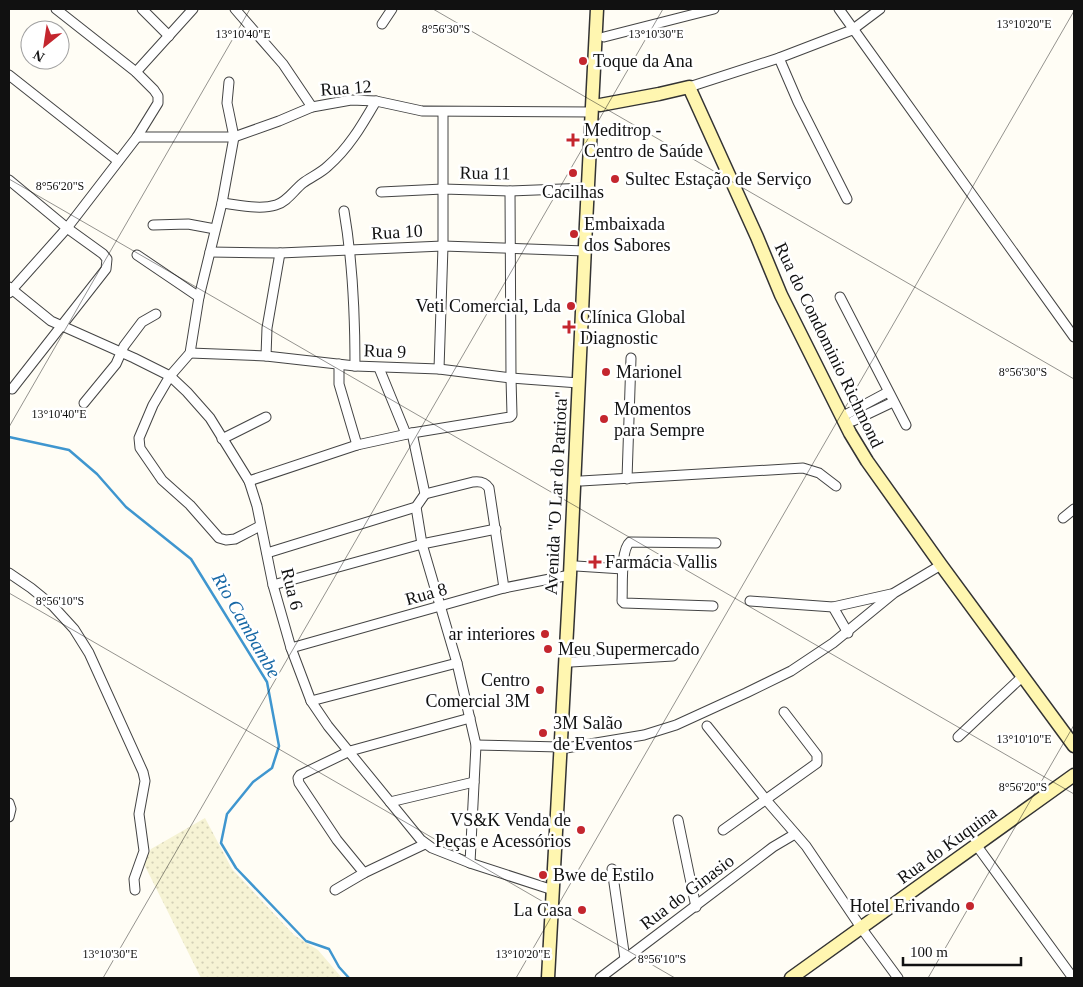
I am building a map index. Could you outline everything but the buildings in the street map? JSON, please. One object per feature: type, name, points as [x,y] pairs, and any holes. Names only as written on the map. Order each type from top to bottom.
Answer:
[{"type":"main road","name":"Avenida \"O Lar do Patriota\"","points":[[548,978],[573,570],[581,481],[592,245],[597,9]]},
{"type":"main road","name":"Avenida \"O Lar do Patriota\"","points":[[555,978],[563,748],[571,662],[578,383],[588,188],[604,37],[604,9]]},
{"type":"main road","points":[[596,108],[689,87]]},
{"type":"main road","name":"Rua do Condominio Richmond","points":[[689,87],[757,237],[781,295],[846,415],[867,461],[1074,746]]},
{"type":"main road","name":"Rua do Kuquina","points":[[791,978],[862,929],[1074,775]]},
{"type":"street","points":[[10,290],[67,228],[137,137],[158,103],[158,96],[136,72],[56,9]]},
{"type":"street","points":[[142,9],[168,36]]},
{"type":"street","points":[[136,72],[193,9]]},
{"type":"street","points":[[235,9],[283,64],[312,107]]},
{"type":"street","points":[[382,24],[392,9]]},
{"type":"street","points":[[604,37],[714,9]]},
{"type":"street","points":[[838,9],[1074,337]]},
{"type":"street","points":[[689,87],[779,58],[852,30],[880,9]]},
{"type":"street","points":[[779,58],[798,102],[847,199]]},
{"type":"street","points":[[9,75],[118,161]]},
{"type":"street","points":[[228,82],[227,103],[234,136],[222,203],[198,297],[190,354],[170,376],[153,405],[139,443],[140,448],[162,480],[190,505],[219,538],[226,540],[234,539],[260,526]]},
{"type":"street","name":"Rua 12","points":[[137,137],[234,136],[279,121],[312,107],[351,100],[376,101],[422,112],[596,108]]},
{"type":"street","points":[[222,203],[268,207],[278,205],[303,184],[328,167],[356,136],[376,101]]},
{"type":"street","points":[[439,369],[443,246],[443,112]]},
{"type":"street","points":[[9,180],[107,259],[108,264],[63,326],[12,389]]},
{"type":"street","name":"Rua 11","points":[[381,192],[443,189],[588,188]]},
{"type":"street","points":[[248,481],[357,445],[510,417],[513,412],[511,378],[510,190]]},
{"type":"street","points":[[344,211],[351,251],[355,311],[355,366]]},
{"type":"street","points":[[153,225],[188,224],[215,229]]},
{"type":"street","name":"Rua 10","points":[[210,252],[280,254],[392,247],[443,246],[511,250],[585,251]]},
{"type":"street","points":[[266,356],[267,328],[280,254]]},
{"type":"street","points":[[137,255],[198,297]]},
{"type":"street","name":"Rua 6","points":[[10,290],[51,321],[170,376],[201,406],[248,481],[257,506],[274,585],[291,648],[311,701],[328,726],[425,844],[470,863],[553,890]]},
{"type":"street","points":[[840,297],[906,425]]},
{"type":"street","points":[[84,403],[116,364],[121,352],[142,322],[156,314]]},
{"type":"street","name":"Rua 9","points":[[190,354],[266,356],[378,368],[439,369],[511,378],[578,383]]},
{"type":"street","points":[[627,479],[631,358]]},
{"type":"street","points":[[339,364],[339,384],[357,445]]},
{"type":"street","points":[[378,368],[409,434],[425,494]]},
{"type":"street","points":[[846,415],[888,392]]},
{"type":"street","points":[[846,415],[893,402]]},
{"type":"street","points":[[222,439],[266,418]]},
{"type":"street","points":[[581,481],[803,468],[819,473],[836,486]]},
{"type":"street","points":[[267,553],[416,507],[425,494],[473,482],[483,482],[489,488],[504,588]]},
{"type":"street","points":[[416,507],[422,544],[442,607],[476,745],[470,863]]},
{"type":"street","points":[[1063,518],[1074,509]]},
{"type":"street","points":[[274,585],[422,544],[496,529]]},
{"type":"street","points":[[713,606],[624,603],[622,601],[623,569],[626,545],[630,542],[716,543]]},
{"type":"street","points":[[476,745],[563,748],[644,734],[676,725],[791,670],[848,633],[894,593],[941,565]]},
{"type":"street","name":"Rua 8","points":[[291,648],[573,570],[623,569]]},
{"type":"street","points":[[9,573],[32,588],[53,606],[74,629],[89,653],[143,772],[145,781],[139,814],[144,851],[134,879],[135,890]]},
{"type":"street","points":[[750,601],[833,606],[894,593]]},
{"type":"street","points":[[833,606],[848,633]]},
{"type":"street","points":[[571,662],[673,656]]},
{"type":"street","points":[[311,701],[457,663]]},
{"type":"street","points":[[958,738],[1023,676]]},
{"type":"street","points":[[723,830],[814,766],[818,760],[784,712]]},
{"type":"street","points":[[364,873],[320,815],[299,783],[298,778],[300,775],[350,751],[470,718]]},
{"type":"street","points":[[707,726],[806,846],[862,929],[898,978]]},
{"type":"street","points":[[390,802],[474,782]]},
{"type":"street","points":[[9,803],[11,809],[9,817]]},
{"type":"street","points":[[678,820],[696,907]]},
{"type":"street","name":"Rua do Ginasio","points":[[600,978],[773,847],[795,834]]},
{"type":"street","points":[[335,890],[364,873],[425,844]]},
{"type":"street","points":[[977,846],[1073,978]]},
{"type":"street","points":[[612,869],[625,959]]},
{"type":"shaded area","points":[[205,818],[232,869],[294,935],[318,950],[342,978],[201,978],[144,864],[151,849]]},
{"type":"waterway","name":"Rio Cambambe","points":[[9,437],[69,450],[97,474],[126,507],[191,559],[267,682],[279,746],[272,768],[253,782],[227,814],[221,843],[236,868],[306,941],[329,949],[339,967],[349,978]]},
{"type":"place","name":"Toque da Ana","points":[[583,61]]},
{"type":"place","name":"Meditrop - Centro de Saúde","points":[[573,140]]},
{"type":"place","name":"Cacilhas","points":[[573,173]]},
{"type":"place","name":"Sultec Estação de Serviço","points":[[615,179]]},
{"type":"place","name":"Embaixada dos Sabores","points":[[574,234]]},
{"type":"place","name":"Veti Comercial, Lda","points":[[571,306]]},
{"type":"place","name":"Clínica Global Diagnostic","points":[[569,327]]},
{"type":"place","name":"Marionel","points":[[606,372]]},
{"type":"place","name":"Momentos para Sempre","points":[[604,419]]},
{"type":"place","name":"Farmácia Vallis","points":[[595,562]]},
{"type":"place","name":"ar interiores","points":[[545,634]]},
{"type":"place","name":"Meu Supermercado","points":[[548,649]]},
{"type":"place","name":"Centro Comercial 3M","points":[[540,690]]},
{"type":"place","name":"3M Salão de Eventos","points":[[543,733]]},
{"type":"place","name":"VS&K Venda de Peças e Acessórios","points":[[581,830]]},
{"type":"place","name":"Bwe de Estilo","points":[[543,875]]},
{"type":"place","name":"Hotel Erivando","points":[[970,906]]},
{"type":"place","name":"La Casa","points":[[582,910]]}]
